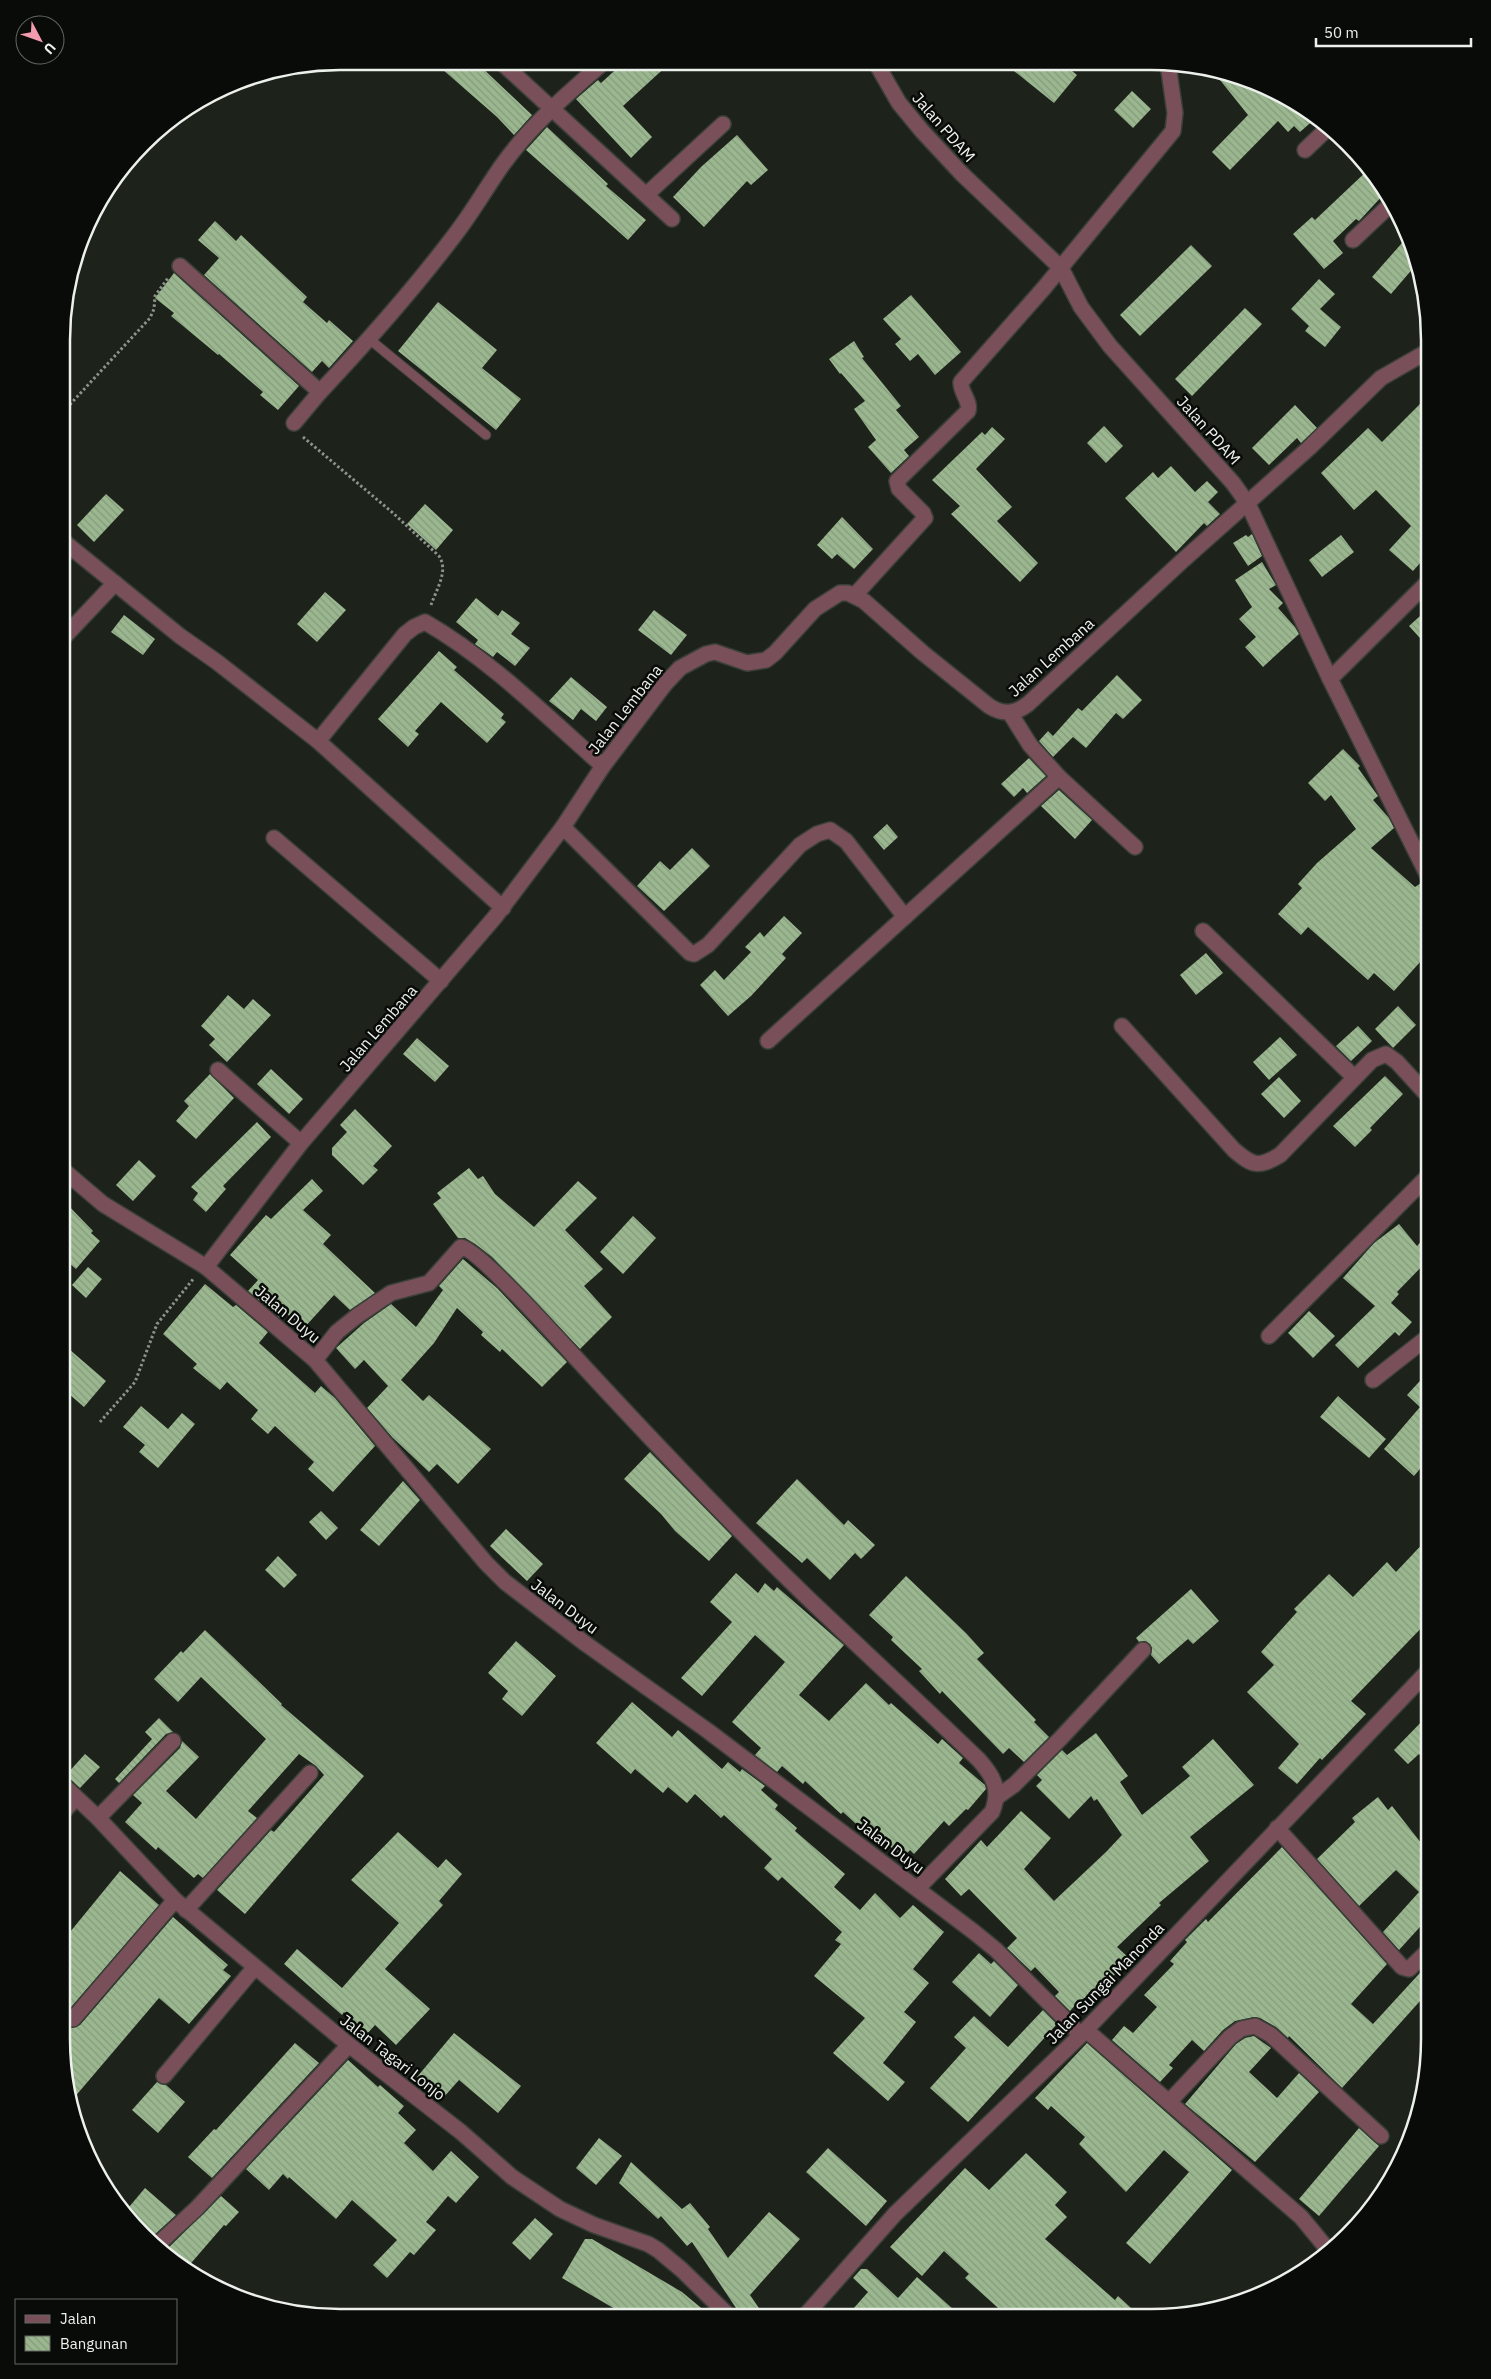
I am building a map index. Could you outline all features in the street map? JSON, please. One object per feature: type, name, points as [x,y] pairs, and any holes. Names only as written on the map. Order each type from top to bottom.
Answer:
[{"type":"street","points":[[510,70],[672,218]]},
{"type":"street","points":[[294,423],[444,249],[504,163],[551,109],[595,70]]},
{"type":"street","name":"Jalan PDAM","points":[[880,70],[899,103],[941,152],[1059,270],[1081,307],[1110,346],[1233,483],[1248,504],[1330,679],[1421,860]]},
{"type":"street","points":[[855,595],[925,518],[924,513],[899,489],[897,480],[968,411],[969,406],[960,384],[1044,288],[1173,131],[1175,113],[1169,71]]},
{"type":"street","points":[[646,195],[723,124]]},
{"type":"street","points":[[1305,150],[1323,132]]},
{"type":"street","points":[[1353,240],[1387,208]]},
{"type":"street","points":[[180,266],[320,392]]},
{"type":"street","name":"Jalan Lembana","points":[[204,1266],[301,1143],[503,908],[563,827],[603,766],[666,684],[689,662],[715,652],[747,663],[766,660],[824,603],[840,593],[855,595],[990,706],[996,710],[1010,713],[1028,704],[1173,569],[1320,439],[1382,378],[1421,355]]},
{"type":"street","points":[[70,547],[180,636],[217,662],[318,741],[503,908]]},
{"type":"street","points":[[70,631],[115,583]]},
{"type":"street","points":[[1330,679],[1421,589]]},
{"type":"street","points":[[318,741],[405,634],[425,622],[451,638],[501,676],[603,766]]},
{"type":"street","points":[[1010,713],[1030,745],[1059,777],[1135,847]]},
{"type":"street","points":[[768,1041],[1059,777]]},
{"type":"street","points":[[563,827],[690,953],[699,952],[708,945],[800,845],[817,834],[830,830],[846,841],[905,917]]},
{"type":"street","points":[[274,838],[442,981]]},
{"type":"street","points":[[1203,931],[1354,1077]]},
{"type":"street","points":[[1122,1026],[1234,1150],[1250,1163],[1265,1164],[1280,1155],[1372,1060],[1386,1054],[1397,1062],[1421,1088]]},
{"type":"street","points":[[218,1070],[301,1143]]},
{"type":"street","name":"Jalan Duyu","points":[[70,1176],[103,1204],[204,1266],[315,1360],[496,1574],[586,1644],[708,1731],[918,1888],[996,1950],[1083,2032],[1169,2102],[1302,2217],[1325,2245]]},
{"type":"street","points":[[1269,1336],[1421,1184]]},
{"type":"street","points":[[315,1360],[337,1332],[357,1316],[391,1293],[429,1283],[461,1247],[466,1248],[483,1262],[553,1333],[646,1434],[788,1579],[979,1760],[995,1781],[997,1797],[992,1812],[918,1888]]},
{"type":"street","points":[[1373,1380],[1421,1342]]},
{"type":"street","points":[[997,1797],[1014,1785],[1054,1745],[1142,1650]]},
{"type":"street","name":"Jalan Sungai Manonda","points":[[811,2309],[895,2214],[1083,2032],[1421,1678]]},
{"type":"street","points":[[98,1818],[173,1741]]},
{"type":"street","points":[[73,2019],[180,1905],[310,1774]]},
{"type":"street","name":"Jalan Tagari Lonjo","points":[[70,1792],[98,1818],[180,1905],[349,2045],[461,2132],[534,2193],[560,2209],[594,2225],[648,2244],[658,2250],[682,2270],[722,2309]]},
{"type":"street","points":[[70,1804],[76,1798]]},
{"type":"street","points":[[1277,1828],[1402,1967],[1409,1969],[1421,1958]]},
{"type":"street","points":[[164,2076],[254,1967]]},
{"type":"street","points":[[1169,2102],[1230,2037],[1241,2029],[1255,2026],[1271,2035],[1381,2136]]},
{"type":"street","points":[[161,2241],[197,2208],[349,2045]]},
{"type":"lane","points":[[368,338],[486,435]]},
{"type":"path","points":[[70,406],[137,334],[151,315],[157,291],[176,268],[180,266]]},
{"type":"path","points":[[294,423],[296,431],[393,513],[443,562],[443,572],[425,622]]},
{"type":"path","points":[[100,1422],[136,1382],[157,1324],[204,1266]]},
{"type":"building","points":[[443,70],[484,70],[532,115],[514,135],[497,117]]},
{"type":"building","points":[[615,70],[662,70],[623,106],[652,137],[631,158],[576,99],[598,80],[601,83]]},
{"type":"building","points":[[1013,70],[1071,70],[1077,75],[1054,103]]},
{"type":"building","points":[[1219,78],[1238,84],[1270,98],[1286,106],[1310,123],[1300,132],[1294,126],[1288,132],[1278,121],[1230,170],[1212,152],[1248,115]]},
{"type":"building","points":[[1132,91],[1151,109],[1133,128],[1114,110]]},
{"type":"building","points":[[547,127],[608,184],[606,186],[646,220],[628,240],[526,150]]},
{"type":"building","points":[[737,135],[768,170],[751,185],[747,181],[704,227],[673,197],[701,167]]},
{"type":"building","points":[[1364,174],[1380,198],[1359,221],[1356,219],[1333,241],[1343,253],[1324,269],[1293,234],[1312,217],[1315,220]]},
{"type":"building","points":[[215,221],[236,241],[241,235],[307,297],[303,302],[327,323],[329,320],[353,341],[329,368],[322,361],[312,372],[204,275],[219,258],[198,240]]},
{"type":"building","points":[[1402,242],[1412,270],[1391,294],[1372,277]]},
{"type":"building","points":[[1191,245],[1212,266],[1140,336],[1120,315]]},
{"type":"building","points":[[174,273],[299,386],[278,410],[260,395],[263,392],[171,316],[174,313],[155,298]]},
{"type":"building","points":[[1319,279],[1335,294],[1320,309],[1341,327],[1325,347],[1305,331],[1309,326],[1291,309]]},
{"type":"building","points":[[911,295],[961,352],[935,375],[918,354],[910,361],[895,344],[901,339],[883,319]]},
{"type":"building","points":[[438,302],[497,350],[482,368],[521,399],[496,430],[398,351]]},
{"type":"building","points":[[1245,308],[1262,324],[1192,396],[1175,379]]},
{"type":"building","points":[[854,341],[864,357],[862,358],[901,406],[896,410],[919,437],[904,450],[909,456],[891,473],[868,447],[876,440],[854,409],[865,401],[829,359]]},
{"type":"building","points":[[1421,403],[1421,562],[1413,571],[1389,550],[1411,526],[1376,490],[1354,510],[1321,473],[1368,428],[1382,442]]},
{"type":"building","points":[[1295,405],[1317,428],[1301,443],[1297,438],[1269,465],[1252,448]]},
{"type":"building","points":[[1104,426],[1123,446],[1106,463],[1087,443]]},
{"type":"building","points":[[992,427],[1005,439],[976,469],[1012,507],[997,521],[1038,563],[1020,582],[951,514],[960,506],[932,480],[982,432],[985,435]]},
{"type":"building","points":[[1171,466],[1195,492],[1207,481],[1218,492],[1208,502],[1220,514],[1207,526],[1204,523],[1176,552],[1125,498],[1153,472],[1158,478]]},
{"type":"building","points":[[106,494],[124,510],[94,542],[77,525]]},
{"type":"building","points":[[425,504],[453,530],[436,550],[407,524]]},
{"type":"building","points":[[842,517],[873,549],[854,569],[837,554],[832,559],[817,545]]},
{"type":"building","points":[[1252,534],[1262,556],[1248,566],[1233,543],[1246,535],[1248,537]]},
{"type":"building","points":[[1341,535],[1354,552],[1322,577],[1309,560]]},
{"type":"building","points":[[1262,562],[1276,585],[1269,589],[1283,603],[1278,608],[1299,634],[1263,667],[1245,647],[1256,637],[1239,619],[1252,607],[1235,580]]},
{"type":"building","points":[[325,592],[346,610],[317,642],[297,624]]},
{"type":"building","points":[[476,598],[498,616],[502,610],[520,623],[511,634],[530,648],[515,666],[497,652],[493,657],[475,644],[478,640],[456,622]]},
{"type":"building","points":[[654,610],[687,635],[671,655],[638,630]]},
{"type":"building","points":[[124,615],[155,639],[143,655],[111,632]]},
{"type":"building","points":[[1421,615],[1421,639],[1409,626]]},
{"type":"building","points":[[439,651],[457,667],[454,670],[504,714],[501,718],[506,722],[487,743],[441,702],[415,731],[419,734],[408,747],[378,719]]},
{"type":"building","points":[[1117,675],[1142,700],[1123,719],[1116,713],[1086,748],[1073,737],[1053,757],[1039,741],[1048,731],[1053,736],[1078,708],[1082,711]]},
{"type":"building","points":[[571,677],[607,707],[596,721],[581,709],[573,720],[549,701]]},
{"type":"building","points":[[1343,749],[1360,766],[1358,768],[1378,796],[1373,800],[1389,818],[1394,828],[1371,848],[1415,887],[1421,883],[1421,961],[1394,991],[1374,973],[1368,980],[1308,927],[1301,935],[1278,914],[1302,888],[1298,884],[1317,863],[1356,829],[1331,795],[1325,801],[1308,783]]},
{"type":"building","points":[[1029,758],[1046,776],[1027,793],[1023,788],[1014,797],[1001,784]]},
{"type":"building","points":[[1059,790],[1092,820],[1075,839],[1041,806]]},
{"type":"building","points":[[887,824],[898,837],[884,850],[873,837]]},
{"type":"building","points":[[692,848],[710,866],[664,911],[637,886],[660,861],[670,870]]},
{"type":"building","points":[[784,916],[802,933],[782,954],[786,958],[751,996],[728,1016],[700,985],[715,970],[724,980],[751,952],[745,947],[760,932],[764,937]]},
{"type":"building","points":[[1206,953],[1223,973],[1196,995],[1180,975]]},
{"type":"building","points":[[228,995],[244,1009],[253,999],[271,1015],[227,1062],[209,1045],[215,1039],[201,1026]]},
{"type":"building","points":[[1398,1006],[1416,1025],[1393,1048],[1375,1029]]},
{"type":"building","points":[[1358,1026],[1372,1041],[1351,1061],[1336,1046]]},
{"type":"building","points":[[1280,1037],[1297,1055],[1269,1080],[1253,1062]]},
{"type":"building","points":[[417,1038],[449,1066],[435,1082],[403,1054]]},
{"type":"building","points":[[271,1069],[303,1099],[289,1114],[257,1084]]},
{"type":"building","points":[[210,1074],[234,1098],[196,1139],[176,1121],[189,1106],[184,1101]]},
{"type":"building","points":[[1385,1076],[1403,1094],[1370,1128],[1372,1130],[1355,1147],[1333,1126]]},
{"type":"building","points":[[1279,1077],[1301,1101],[1284,1118],[1261,1094]]},
{"type":"building","points":[[355,1109],[392,1146],[373,1166],[378,1170],[363,1185],[332,1155],[332,1148],[347,1132],[340,1125]]},
{"type":"building","points":[[257,1122],[271,1137],[223,1186],[226,1189],[206,1212],[193,1200],[198,1193],[191,1187]]},
{"type":"building","points":[[139,1160],[156,1176],[133,1201],[116,1185]]},
{"type":"building","points":[[469,1168],[478,1179],[483,1176],[495,1194],[534,1227],[578,1181],[597,1198],[565,1230],[603,1269],[584,1286],[612,1317],[580,1349],[492,1257],[465,1238],[458,1238],[433,1204],[441,1198],[437,1193]]},
{"type":"building","points":[[312,1179],[323,1191],[303,1210],[331,1235],[323,1244],[375,1293],[350,1310],[334,1295],[303,1329],[285,1312],[280,1318],[248,1291],[258,1280],[230,1255],[266,1215],[271,1219]]},
{"type":"building","points":[[70,1207],[100,1241],[76,1269],[70,1264]]},
{"type":"building","points":[[633,1216],[656,1238],[623,1274],[600,1252]]},
{"type":"building","points":[[1399,1224],[1417,1246],[1421,1242],[1421,1267],[1397,1292],[1399,1294],[1391,1303],[1412,1322],[1399,1336],[1395,1332],[1358,1368],[1335,1345],[1375,1306],[1343,1278],[1374,1243]]},
{"type":"building","points":[[463,1259],[497,1288],[567,1362],[542,1387],[502,1349],[500,1352],[481,1335],[483,1332],[457,1308],[434,1343],[401,1380],[423,1401],[429,1395],[491,1449],[458,1484],[437,1464],[429,1472],[392,1437],[367,1408],[388,1386],[364,1360],[355,1369],[336,1348],[364,1323],[391,1304],[416,1327],[443,1290],[439,1286]]},
{"type":"building","points":[[88,1267],[102,1279],[86,1298],[72,1285]]},
{"type":"building","points":[[205,1284],[233,1307],[236,1305],[268,1332],[259,1343],[315,1393],[321,1386],[335,1398],[375,1446],[333,1492],[308,1469],[314,1462],[275,1426],[268,1434],[251,1419],[258,1410],[227,1382],[220,1390],[193,1368],[197,1364],[163,1334]]},
{"type":"building","points":[[1309,1311],[1335,1336],[1313,1358],[1288,1333]]},
{"type":"building","points":[[70,1350],[106,1381],[84,1407],[70,1395]]},
{"type":"building","points":[[1421,1380],[1421,1468],[1414,1476],[1384,1449],[1420,1407],[1407,1395]]},
{"type":"building","points":[[1338,1396],[1386,1439],[1369,1458],[1320,1417]]},
{"type":"building","points":[[141,1406],[168,1429],[182,1413],[195,1424],[158,1468],[139,1452],[145,1445],[123,1427]]},
{"type":"building","points":[[650,1452],[732,1536],[709,1561],[675,1531],[661,1514],[624,1479]]},
{"type":"building","points":[[797,1479],[844,1525],[848,1520],[875,1545],[861,1559],[855,1553],[830,1580],[807,1558],[802,1563],[756,1523]]},
{"type":"building","points":[[403,1481],[420,1500],[379,1546],[360,1530]]},
{"type":"building","points":[[321,1511],[338,1528],[326,1540],[309,1522]]},
{"type":"building","points":[[506,1529],[543,1564],[527,1581],[490,1546]]},
{"type":"building","points":[[1421,1545],[1421,1628],[1351,1701],[1366,1714],[1322,1760],[1320,1758],[1297,1784],[1278,1768],[1299,1744],[1247,1692],[1274,1665],[1261,1652],[1297,1612],[1294,1609],[1329,1574],[1353,1597],[1387,1562],[1396,1572]]},
{"type":"building","points":[[278,1556],[297,1575],[284,1588],[265,1570]]},
{"type":"building","points":[[736,1573],[758,1593],[765,1583],[774,1591],[777,1587],[844,1645],[799,1695],[829,1721],[866,1683],[889,1705],[891,1703],[938,1744],[942,1739],[963,1758],[959,1763],[985,1785],[986,1789],[968,1810],[966,1809],[949,1826],[944,1821],[914,1854],[910,1850],[903,1858],[871,1829],[867,1834],[843,1812],[841,1814],[805,1781],[803,1784],[782,1766],[777,1772],[755,1755],[761,1748],[732,1722],[785,1662],[755,1635],[702,1696],[681,1678],[732,1622],[710,1602]]},
{"type":"building","points":[[906,1576],[966,1633],[984,1653],[977,1659],[1036,1720],[1034,1722],[1049,1737],[1024,1762],[1009,1748],[1003,1754],[942,1691],[940,1694],[919,1671],[922,1669],[891,1640],[893,1637],[869,1615]]},
{"type":"building","points":[[1191,1589],[1219,1621],[1193,1644],[1188,1639],[1159,1664],[1151,1655],[1152,1648],[1150,1644],[1145,1641],[1139,1642],[1136,1638]]},
{"type":"building","points":[[205,1630],[281,1705],[364,1776],[245,1914],[217,1890],[271,1830],[274,1832],[324,1775],[316,1766],[299,1754],[248,1811],[257,1818],[203,1878],[198,1874],[194,1878],[158,1847],[156,1850],[125,1822],[142,1803],[133,1795],[180,1748],[182,1741],[199,1757],[166,1791],[196,1819],[266,1739],[201,1677],[178,1702],[154,1679]]},
{"type":"building","points":[[516,1641],[556,1676],[522,1716],[502,1699],[508,1691],[488,1673]]},
{"type":"building","points":[[632,1702],[672,1737],[678,1730],[722,1769],[728,1762],[740,1772],[742,1769],[765,1786],[761,1790],[778,1805],[775,1809],[797,1828],[795,1831],[845,1874],[834,1887],[860,1910],[875,1893],[900,1918],[913,1905],[944,1932],[913,1969],[929,1983],[904,2012],[916,2022],[883,2063],[905,2082],[888,2101],[833,2053],[865,2018],[814,1976],[841,1944],[835,1940],[842,1932],[782,1877],[778,1881],[764,1868],[772,1859],[724,1815],[721,1818],[695,1794],[687,1803],[668,1787],[663,1793],[635,1769],[631,1774],[596,1743]]},
{"type":"building","points":[[159,1718],[173,1732],[166,1734],[119,1783],[115,1779],[152,1739],[145,1732]]},
{"type":"building","points":[[1421,1722],[1421,1756],[1419,1754],[1408,1764],[1394,1750]]},
{"type":"building","points":[[1096,1733],[1128,1776],[1120,1782],[1142,1815],[1190,1776],[1182,1767],[1213,1739],[1254,1785],[1190,1837],[1209,1861],[1159,1903],[1161,1905],[1117,1947],[1130,1959],[1082,2008],[1077,2003],[1070,2011],[1055,1996],[1059,1992],[1035,1967],[1031,1971],[1007,1948],[1017,1938],[969,1889],[961,1896],[945,1879],[981,1840],[987,1847],[1021,1811],[1051,1838],[1024,1869],[1054,1901],[1106,1852],[1122,1835],[1097,1799],[1094,1801],[1091,1796],[1069,1819],[1036,1786],[1042,1780],[1037,1775],[1062,1750],[1067,1755]]},
{"type":"building","points":[[85,1754],[100,1767],[80,1788],[70,1779],[70,1771]]},
{"type":"building","points":[[1378,1797],[1388,1810],[1392,1806],[1421,1843],[1421,1926],[1399,1950],[1383,1932],[1419,1892],[1396,1870],[1359,1906],[1317,1859],[1355,1822],[1352,1818]]},
{"type":"building","points":[[398,1832],[438,1868],[446,1859],[462,1874],[439,1901],[443,1905],[385,1969],[430,2009],[396,2045],[375,2025],[367,2034],[344,2012],[342,2015],[284,1964],[297,1949],[342,1988],[399,1923],[351,1880]]},
{"type":"building","points":[[1282,1847],[1387,1964],[1351,2004],[1373,2024],[1421,1972],[1421,2000],[1342,2088],[1289,2036],[1288,2038],[1276,2027],[1260,2018],[1254,2017],[1235,2021],[1223,2030],[1204,2051],[1192,2040],[1169,2065],[1173,2068],[1160,2082],[1112,2040],[1124,2026],[1133,2033],[1157,2007],[1144,1995],[1174,1964],[1170,1961],[1187,1942],[1185,1940],[1206,1919],[1208,1922]]},
{"type":"building","points":[[120,1871],[159,1905],[70,2008],[70,1932]]},
{"type":"building","points":[[173,1917],[228,1965],[223,1970],[231,1976],[189,2024],[159,1998],[76,2096],[72,2074],[70,2027],[80,2025]]},
{"type":"building","points":[[979,1953],[991,1964],[994,1961],[1018,1985],[990,2017],[952,1982]]},
{"type":"building","points":[[1043,2010],[1057,2024],[968,2122],[930,2088],[966,2048],[954,2037],[974,2016],[1008,2047]]},
{"type":"building","points":[[454,2033],[521,2086],[498,2113],[459,2080],[443,2098],[417,2077]]},
{"type":"building","points":[[1254,2036],[1271,2048],[1249,2072],[1277,2098],[1299,2073],[1319,2092],[1255,2162],[1185,2104],[1236,2044],[1245,2038]]},
{"type":"building","points":[[295,2043],[319,2063],[212,2178],[188,2157],[214,2129],[216,2130]]},
{"type":"building","points":[[1087,2043],[1232,2170],[1150,2264],[1126,2243],[1189,2172],[1164,2150],[1126,2192],[1079,2144],[1085,2137],[1051,2106],[1048,2110],[1035,2098]]},
{"type":"building","points":[[348,2060],[378,2087],[380,2085],[404,2106],[398,2113],[416,2130],[404,2143],[433,2171],[451,2151],[479,2177],[456,2203],[448,2196],[426,2222],[436,2230],[414,2255],[410,2252],[387,2278],[373,2265],[397,2240],[352,2200],[336,2219],[289,2177],[288,2179],[283,2174],[269,2190],[246,2169]]},
{"type":"building","points":[[157,2082],[166,2085],[185,2102],[158,2133],[132,2110]]},
{"type":"building","points":[[1359,2128],[1379,2146],[1319,2216],[1299,2199]]},
{"type":"building","points":[[599,2138],[622,2156],[596,2185],[576,2168]]},
{"type":"building","points":[[828,2148],[887,2201],[866,2226],[806,2172]]},
{"type":"building","points":[[1026,2153],[1067,2192],[1055,2205],[1067,2217],[1045,2239],[1115,2300],[1118,2296],[1132,2309],[999,2309],[965,2278],[969,2274],[944,2251],[922,2276],[890,2247],[965,2168],[989,2190]]},
{"type":"building","points":[[631,2162],[682,2209],[690,2203],[710,2227],[708,2229],[728,2258],[769,2212],[800,2239],[750,2295],[760,2309],[737,2309],[692,2242],[687,2246],[661,2216],[658,2219],[619,2183]]},
{"type":"building","points":[[145,2188],[176,2215],[154,2235],[129,2207]]},
{"type":"building","points":[[221,2196],[239,2212],[226,2226],[224,2225],[191,2264],[169,2247]]},
{"type":"building","points":[[535,2218],[553,2234],[530,2260],[512,2243]]},
{"type":"building","points":[[585,2239],[592,2239],[682,2292],[702,2309],[615,2309],[562,2278]]},
{"type":"building","points":[[861,2269],[867,2269],[898,2298],[917,2277],[953,2309],[853,2309],[868,2292],[853,2278]]}]
